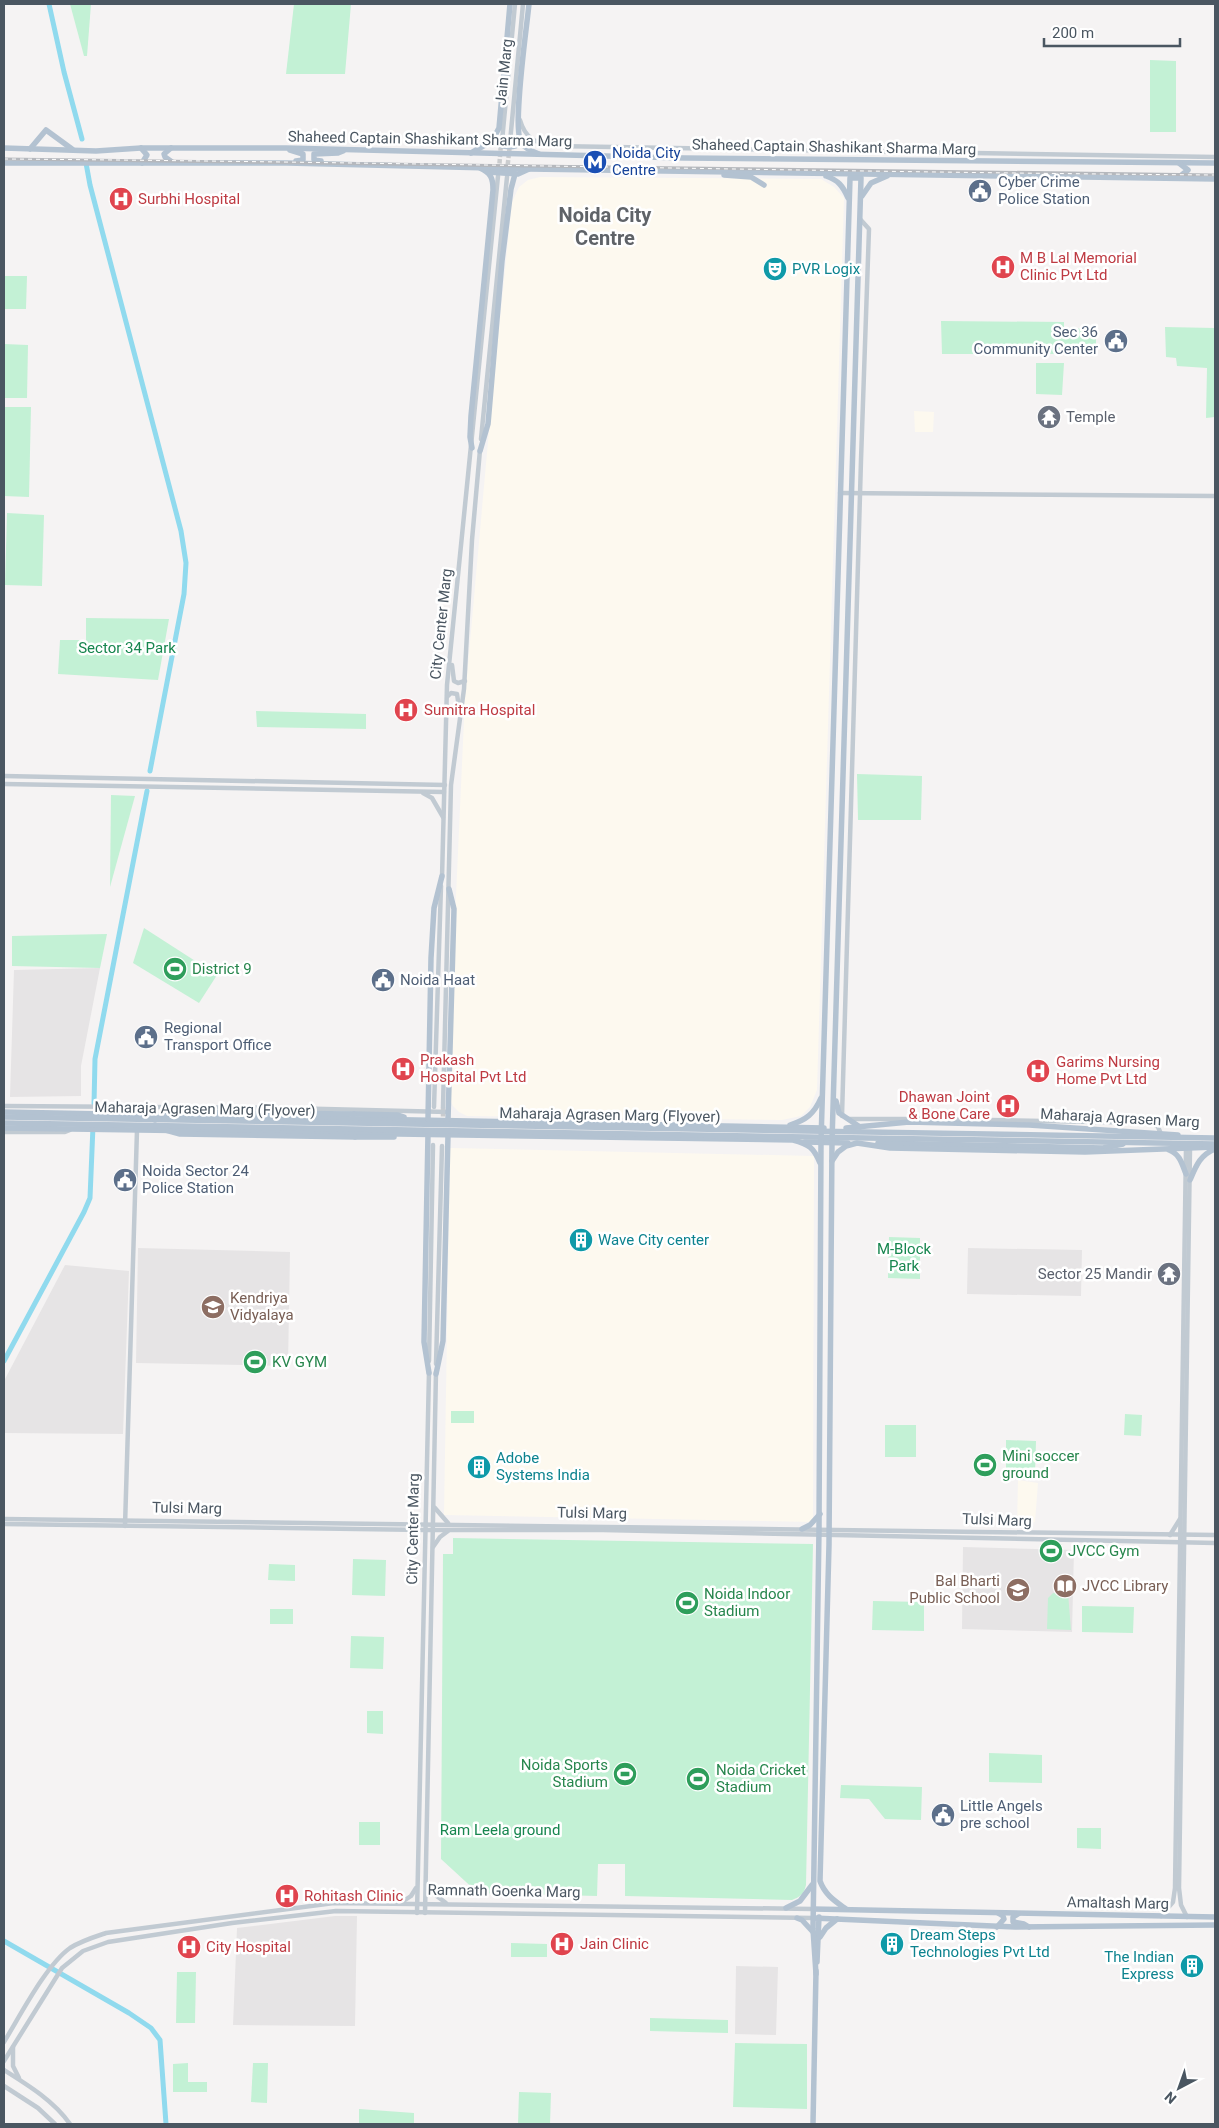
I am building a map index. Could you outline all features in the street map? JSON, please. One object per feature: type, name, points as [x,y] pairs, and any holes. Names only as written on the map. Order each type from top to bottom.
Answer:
[{"type":"main road","points":[[470,154],[492,141],[499,128],[510,4]]},
{"type":"main road","points":[[529,4],[518,134],[525,148],[541,155]]},
{"type":"main road","points":[[30,149],[46,130],[76,150]]},
{"type":"main road","points":[[492,141],[500,146],[518,146],[521,143]]},
{"type":"main road","name":"Shaheed Captain Shashikant Sharma Marg","points":[[4,148],[96,151],[141,148],[286,148],[470,154],[988,162],[1215,163]]},
{"type":"main road","points":[[141,148],[147,155],[142,162]]},
{"type":"main road","points":[[171,148],[164,154],[165,157],[174,163]]},
{"type":"main road","points":[[286,148],[302,153],[304,157],[302,161],[287,163]]},
{"type":"main road","points":[[342,164],[316,161],[313,158],[315,154],[333,154],[344,150]]},
{"type":"main road","points":[[1177,162],[1188,170],[1178,178]]},
{"type":"main road","name":"Shaheed Captain Shashikant Sharma Marg","points":[[4,163],[287,163],[529,169],[1215,179]]},
{"type":"main road","points":[[478,167],[488,172],[515,174],[529,169]]},
{"type":"main road","points":[[712,171],[723,175],[751,177],[764,185]]},
{"type":"main road","points":[[472,448],[470,437],[471,416],[493,190],[493,181],[488,172]]},
{"type":"main road","points":[[817,173],[835,179],[843,186],[849,200]]},
{"type":"main road","points":[[480,451],[488,424],[502,261],[511,189],[515,174]]},
{"type":"main road","points":[[860,200],[871,183],[891,175]]},
{"type":"main road","points":[[813,2124],[816,1974],[819,1938],[813,1883],[820,1514],[821,1142],[849,200],[850,178],[861,178],[832,1144],[828,1532],[820,1881],[830,1898],[846,1909]]},
{"type":"main road","points":[[428,1119],[431,958],[434,908],[442,876]]},
{"type":"main road","points":[[448,1120],[446,1109],[454,909],[449,889]]},
{"type":"main road","points":[[786,1127],[805,1120],[816,1110],[823,1094]]},
{"type":"main road","points":[[834,1094],[839,1113],[860,1127],[906,1126],[1080,1130],[1105,1136]]},
{"type":"main road","points":[[4,1112],[786,1127],[822,1125]]},
{"type":"main road","points":[[153,1123],[171,1112],[398,1115],[408,1119]]},
{"type":"main road","name":"Maharaja Agrasen Marg (Flyover)","points":[[4,1117],[153,1123],[1128,1143],[1215,1147]]},
{"type":"main road","points":[[343,1118],[344,1132]]},
{"type":"main road","name":"Maharaja Agrasen Marg","points":[[822,1125],[860,1127],[909,1122],[1020,1125],[1215,1137]]},
{"type":"main road","name":"Maharaja Agrasen Marg (Flyover)","points":[[4,1123],[153,1123],[1215,1137]]},
{"type":"main road","points":[[153,1123],[180,1134],[392,1138],[406,1134]]},
{"type":"main road","points":[[587,1123],[588,1137]]},
{"type":"main road","points":[[4,1130],[344,1132],[792,1140],[832,1144],[1103,1148],[1128,1143]]},
{"type":"main road","points":[[428,1134],[424,1342],[429,1373]]},
{"type":"main road","points":[[436,1374],[443,1341],[448,1135]]},
{"type":"main road","points":[[802,1142],[812,1148],[822,1168]]},
{"type":"main road","points":[[832,1161],[838,1152],[846,1146],[857,1143]]},
{"type":"main road","name":"Maharaja Agrasen Marg","points":[[857,1143],[890,1148],[1084,1152],[1215,1147]]},
{"type":"main road","points":[[1190,1180],[1200,1159],[1205,1153],[1215,1147]]},
{"type":"main road","points":[[1166,1148],[1175,1152],[1186,1174]]},
{"type":"main road","points":[[802,1529],[810,1525],[820,1514]]},
{"type":"main road","points":[[786,1908],[800,1901],[813,1883]]},
{"type":"main road","name":"Amaltash Marg","points":[[816,1909],[1215,1917]]},
{"type":"main road","points":[[996,1913],[1003,1916],[1004,1919],[997,1926]]},
{"type":"main road","points":[[1020,1913],[1013,1917],[1013,1922],[1029,1927]]},
{"type":"main road","points":[[798,1918],[813,1932]]},
{"type":"main road","points":[[816,1918],[813,1932],[816,1974]]},
{"type":"main road","name":"Amaltash Marg","points":[[816,1918],[1029,1927],[1215,1925]]},
{"type":"main road","points":[[819,1938],[826,1928],[837,1919]]},
{"type":"street","name":"Jain Marg","points":[[502,141],[516,4]]},
{"type":"street","name":"Jain Marg","points":[[510,142],[523,4]]},
{"type":"street","points":[[518,117],[527,136],[540,143],[554,146],[1215,157]]},
{"type":"street","name":"City Center Marg","points":[[434,1107],[447,697],[498,176]]},
{"type":"street","name":"City Center Marg","points":[[449,889],[451,785],[465,681],[472,540],[507,177]]},
{"type":"street","points":[[860,219],[869,228],[860,493],[844,1118],[1152,1123],[1158,1127],[1161,1134]]},
{"type":"street","points":[[840,493],[1215,496]]},
{"type":"street","points":[[450,660],[454,681],[458,683],[465,681]]},
{"type":"street","points":[[447,697],[451,692],[457,694],[461,716]]},
{"type":"street","points":[[4,776],[445,785]]},
{"type":"street","points":[[4,784],[444,792]]},
{"type":"street","points":[[418,791],[432,798],[444,818]]},
{"type":"street","points":[[4,1106],[428,1111],[446,1109]]},
{"type":"street","points":[[125,1526],[137,1130]]},
{"type":"street","name":"City Center Marg","points":[[417,1912],[433,1146]]},
{"type":"street","name":"City Center Marg","points":[[425,1913],[442,1146]]},
{"type":"street","points":[[1182,1535],[1180,1518],[1188,1148]]},
{"type":"street","points":[[1180,1903],[1177,1859],[1190,1180],[1188,1148]]},
{"type":"street","points":[[435,1508],[449,1523]]},
{"type":"street","points":[[412,1523],[426,1512]]},
{"type":"street","name":"Tulsi Marg","points":[[4,1518],[449,1523],[819,1532],[1215,1535]]},
{"type":"street","points":[[1170,1535],[1180,1518]]},
{"type":"street","name":"Tulsi Marg","points":[[4,1524],[425,1530],[603,1528],[802,1529],[819,1532]]},
{"type":"street","points":[[433,1547],[440,1537],[452,1530]]},
{"type":"street","name":"Tulsi Marg","points":[[828,1532],[1215,1543]]},
{"type":"street","points":[[1172,1902],[1177,1859]]},
{"type":"street","points":[[426,1884],[430,1891],[446,1903]]},
{"type":"street","points":[[401,1902],[411,1896],[417,1888]]},
{"type":"street","points":[[1161,1916],[1176,1899],[1187,1917]]},
{"type":"street","name":"Ramnath Goenka Marg","points":[[4,2042],[55,1963],[70,1948],[106,1933],[323,1903],[401,1902],[816,1909]]},
{"type":"street","name":"Ramnath Goenka Marg","points":[[14,2043],[62,1968],[74,1957],[92,1947],[108,1942],[232,1923],[336,1911],[816,1918]]},
{"type":"street","points":[[131,1930],[132,1939]]},
{"type":"street","points":[[4,2061],[14,2043]]},
{"type":"street","points":[[14,2043],[13,2066],[21,2081]]},
{"type":"street","points":[[4,2070],[56,2108],[70,2124]]},
{"type":"street","points":[[4,2086],[38,2108],[55,2124]]},
{"type":"shaded area","points":[[540,177],[821,179],[834,187],[844,198],[817,1090],[810,1107],[801,1116],[782,1120],[467,1116],[453,1106],[447,1094],[465,698],[492,397],[512,202],[519,187],[528,180]]},
{"type":"shaded area","points":[[914,411],[934,412],[933,432],[915,432]]},
{"type":"shaded area","points":[[100,968],[81,1066],[81,1096],[10,1097],[14,970]]},
{"type":"shaded area","points":[[450,1148],[814,1156],[813,1522],[444,1515]]},
{"type":"shaded area","name":"Kendriya Vidyalaya","points":[[138,1248],[290,1252],[288,1366],[136,1363]]},
{"type":"shaded area","points":[[968,1248],[1082,1250],[1081,1296],[967,1294]]},
{"type":"shaded area","points":[[65,1265],[129,1271],[123,1434],[4,1433],[4,1381]]},
{"type":"shaded area","points":[[1018,1480],[1038,1483],[1035,1522],[1017,1527]]},
{"type":"shaded area","name":"Bal Bharti Public School","points":[[963,1547],[1074,1550],[1072,1632],[962,1629]]},
{"type":"shaded area","points":[[335,1916],[357,1916],[355,2026],[233,2025],[237,1928]]},
{"type":"shaded area","points":[[736,1966],[778,1967],[776,2035],[735,2034]]},
{"type":"green space","points":[[70,4],[91,4],[87,56],[84,56]]},
{"type":"green space","points":[[294,4],[351,4],[345,74],[286,74]]},
{"type":"green space","points":[[1150,60],[1176,61],[1176,132],[1150,132]]},
{"type":"green space","points":[[4,276],[27,276],[26,309],[4,309]]},
{"type":"green space","points":[[941,321],[1064,322],[1064,328],[1096,329],[1096,354],[942,354]]},
{"type":"green space","points":[[1165,327],[1215,328],[1215,417],[1206,418],[1207,368],[1177,366],[1176,358],[1166,357]]},
{"type":"green space","points":[[4,344],[28,345],[27,398],[4,398]]},
{"type":"green space","points":[[1036,363],[1064,363],[1062,395],[1036,394]]},
{"type":"green space","points":[[4,407],[31,407],[29,497],[4,496]]},
{"type":"green space","points":[[7,513],[44,515],[42,586],[5,585]]},
{"type":"green space","name":"Sector 34 Park","points":[[86,618],[169,619],[158,680],[58,674],[60,640],[86,640]]},
{"type":"green space","points":[[256,711],[366,714],[366,729],[257,727]]},
{"type":"green space","points":[[857,774],[922,776],[921,820],[858,820]]},
{"type":"green space","points":[[111,795],[135,796],[110,887]]},
{"type":"green space","name":"District 9","points":[[144,928],[217,975],[199,1003],[133,963]]},
{"type":"green space","points":[[107,934],[100,968],[12,966],[12,936]]},
{"type":"green space","name":"M-Block Park","points":[[889,1237],[920,1238],[920,1279],[888,1278]]},
{"type":"green space","points":[[451,1411],[474,1411],[474,1423],[451,1423]]},
{"type":"green space","points":[[1125,1414],[1142,1415],[1141,1436],[1124,1435]]},
{"type":"green space","points":[[885,1425],[916,1425],[916,1457],[885,1457]]},
{"type":"green space","points":[[1006,1440],[1036,1441],[1035,1474],[1006,1473]]},
{"type":"green space","name":"Noida Sports Stadium","points":[[453,1538],[813,1544],[806,1885],[801,1895],[792,1900],[625,1896],[625,1864],[598,1864],[597,1896],[478,1893],[441,1859],[443,1554],[453,1554]]},
{"type":"green space","points":[[353,1559],[386,1560],[385,1596],[352,1595]]},
{"type":"green space","points":[[269,1564],[295,1565],[295,1581],[268,1580]]},
{"type":"green space","points":[[1053,1593],[1068,1593],[1071,1630],[1047,1629],[1048,1598]]},
{"type":"green space","points":[[873,1601],[924,1602],[924,1631],[872,1630]]},
{"type":"green space","points":[[1082,1606],[1134,1607],[1133,1633],[1082,1632]]},
{"type":"green space","points":[[270,1609],[293,1609],[293,1624],[270,1624]]},
{"type":"green space","points":[[351,1636],[384,1637],[383,1669],[350,1668]]},
{"type":"green space","points":[[367,1711],[383,1711],[383,1734],[367,1733]]},
{"type":"green space","points":[[989,1753],[1042,1755],[1042,1783],[989,1782]]},
{"type":"green space","points":[[841,1785],[922,1787],[921,1820],[885,1819],[869,1799],[840,1798]]},
{"type":"green space","points":[[359,1822],[380,1822],[380,1845],[359,1845]]},
{"type":"green space","points":[[1077,1828],[1101,1828],[1101,1849],[1077,1848]]},
{"type":"green space","points":[[511,1943],[547,1944],[547,1957],[511,1957]]},
{"type":"green space","points":[[177,1972],[196,1972],[195,2023],[176,2023]]},
{"type":"green space","points":[[650,2018],[728,2020],[728,2033],[650,2031]]},
{"type":"green space","points":[[735,2043],[807,2044],[807,2109],[733,2107]]},
{"type":"green space","points":[[188,2063],[188,2082],[207,2082],[207,2092],[173,2092],[173,2064]]},
{"type":"green space","points":[[253,2063],[268,2063],[267,2103],[251,2102]]},
{"type":"green space","points":[[519,2092],[551,2093],[550,2124],[518,2124]]},
{"type":"green space","points":[[359,2109],[414,2113],[414,2124],[359,2124]]},
{"type":"waterway","points":[[49,4],[64,72],[82,139]]},
{"type":"waterway","points":[[86,163],[90,185],[181,531],[186,563],[184,594],[150,771]]},
{"type":"waterway","points":[[94,1104],[95,1059],[147,791]]},
{"type":"waterway","points":[[4,1361],[90,1198],[93,1126]]},
{"type":"waterway","points":[[4,1941],[129,2013],[151,2028],[160,2040],[166,2124]]},
{"type":"tunnel","points":[[499,170],[501,143]]},
{"type":"tunnel","points":[[507,171],[510,144]]},
{"type":"tunnel","points":[[443,1107],[443,1123]]},
{"type":"railway","points":[[4,159],[1215,175]]},
{"type":"place","name":"Noida City Centre","points":[[595,162]]},
{"type":"place","name":"Cyber Crime Police Station","points":[[980,191]]},
{"type":"place","name":"Surbhi Hospital","points":[[121,199]]},
{"type":"place","name":"M B Lal Memorial Clinic Pvt Ltd","points":[[1003,267]]},
{"type":"place","name":"PVR Logix","points":[[775,269]]},
{"type":"place","name":"Sec 36 Community Center","points":[[1116,341]]},
{"type":"place","name":"Temple","points":[[1049,417]]},
{"type":"place","name":"Sumitra Hospital","points":[[406,710]]},
{"type":"place","name":"District 9","points":[[175,969]]},
{"type":"place","name":"Noida Haat","points":[[383,980]]},
{"type":"place","name":"Regional Transport Office","points":[[146,1037]]},
{"type":"place","name":"Prakash Hospital Pvt Ltd","points":[[403,1069]]},
{"type":"place","name":"Garims Nursing Home Pvt Ltd","points":[[1038,1071]]},
{"type":"place","name":"Dhawan Joint & Bone Care","points":[[1008,1106]]},
{"type":"place","name":"Noida Sector 24 Police Station","points":[[125,1180]]},
{"type":"place","name":"Wave City center","points":[[581,1240]]},
{"type":"place","name":"Sector 25 Mandir","points":[[1169,1274]]},
{"type":"place","name":"Kendriya Vidyalaya","points":[[213,1307]]},
{"type":"place","name":"KV GYM","points":[[255,1362]]},
{"type":"place","name":"Mini soccer ground","points":[[985,1465]]},
{"type":"place","name":"Adobe Systems India","points":[[479,1467]]},
{"type":"place","name":"JVCC Gym","points":[[1051,1551]]},
{"type":"place","name":"JVCC Library","points":[[1065,1586]]},
{"type":"place","name":"Bal Bharti Public School","points":[[1018,1590]]},
{"type":"place","name":"Noida Indoor Stadium","points":[[687,1603]]},
{"type":"place","name":"Noida Sports Stadium","points":[[625,1774]]},
{"type":"place","name":"Noida Cricket Stadium","points":[[698,1779]]},
{"type":"place","name":"Little Angels pre school","points":[[943,1815]]},
{"type":"place","name":"Rohitash Clinic","points":[[287,1896]]},
{"type":"place","name":"Jain Clinic","points":[[562,1944]]},
{"type":"place","name":"Dream Steps Technologies Pvt Ltd","points":[[892,1944]]},
{"type":"place","name":"City Hospital","points":[[189,1947]]},
{"type":"place","name":"The Indian Express","points":[[1192,1966]]},
{"type":"district","name":"Noida City Centre","points":[[605,226]]},
{"type":"park label","name":"Ram Leela ground","points":[[500,1830]]}]
